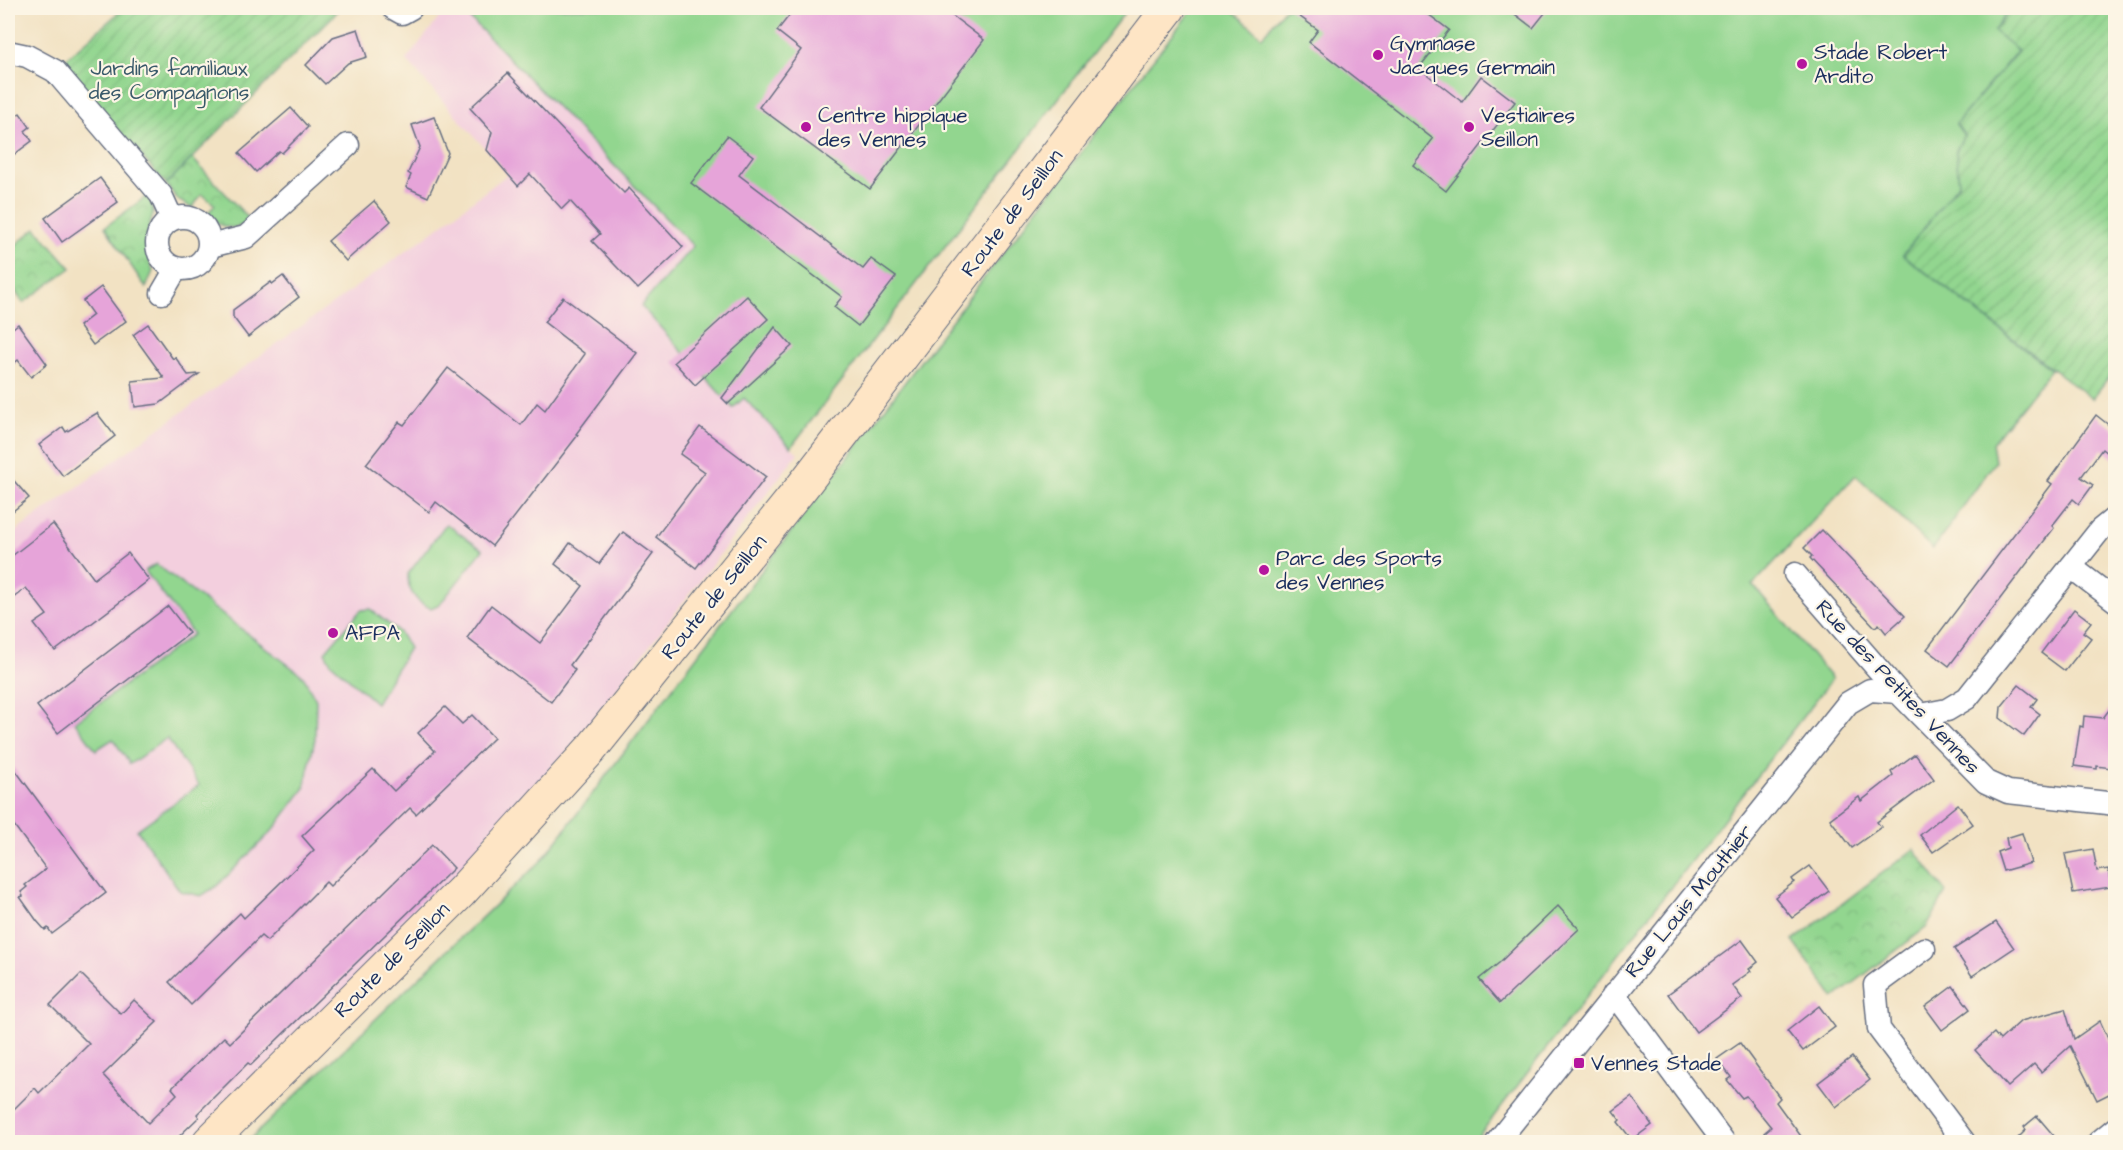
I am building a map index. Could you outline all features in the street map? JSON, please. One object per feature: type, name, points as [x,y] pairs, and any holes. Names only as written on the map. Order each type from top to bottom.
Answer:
[{"type":"street","points":[[393,8],[402,13],[411,8]]},
{"type":"street","name":"Route de Seillon","points":[[208,1143],[461,892],[591,749],[802,487],[1169,8]]},
{"type":"street","points":[[8,52],[27,56],[55,71],[161,195],[172,219]]},
{"type":"street","points":[[210,246],[246,237],[348,146]]},
{"type":"street","points":[[181,216],[199,221],[209,236],[210,246],[204,260],[196,266],[176,269],[161,258],[156,241],[164,224],[181,216]]},
{"type":"street","points":[[162,293],[176,269]]},
{"type":"street","points":[[1921,716],[1947,711],[1967,698],[2100,530],[2115,517]]},
{"type":"street","points":[[2070,567],[2115,601]]},
{"type":"street","name":"Rue des Petites Vennes","points":[[1795,574],[1898,692],[1986,782],[2008,792],[2115,804]]},
{"type":"street","name":"Rue Louis Mouthier","points":[[1497,1143],[1848,703],[1870,690],[1898,692]]},
{"type":"street","points":[[1924,949],[1875,985],[1879,1029],[1964,1143]]},
{"type":"street","points":[[1614,994],[1724,1143]]},
{"type":"street","points":[[2099,1143],[2115,1128]]},
{"type":"shaded area","name":"AFPA","points":[[447,8],[460,8],[693,247],[641,306],[733,408],[744,398],[798,453],[560,762],[470,867],[193,1142],[8,1142],[8,537],[427,236],[508,174],[406,60]]},
{"type":"green space","name":"Jardins familiaux des Compagnons","points":[[124,8],[341,8],[166,184],[60,64]]},
{"type":"green space","name":"Centre hippique des Vennes","points":[[460,8],[1128,8],[791,447],[744,398],[733,408],[641,306],[693,246]]},
{"type":"green space","name":"Parc des Sports des Vennes","points":[[1193,8],[1230,8],[1262,37],[1285,8],[2011,8],[1994,31],[2018,50],[1956,124],[1964,135],[1956,151],[1959,183],[1903,255],[2051,369],[1992,443],[1995,462],[1933,549],[1856,475],[1753,585],[1832,679],[1474,1142],[247,1142],[542,860],[980,283]]},
{"type":"green space","points":[[2011,8],[2115,8],[2115,369],[2092,399],[1903,255],[1959,183],[1956,151],[1964,135],[1956,124],[2018,51],[1994,31]]},
{"type":"green space","points":[[192,158],[252,222],[238,227],[227,227],[204,217],[215,205],[202,194],[192,208],[178,200],[166,184]]},
{"type":"green space","points":[[147,196],[153,208],[147,242],[153,271],[146,288],[105,227]]},
{"type":"green space","points":[[36,228],[71,268],[23,303],[8,282],[8,251]]},
{"type":"green space","points":[[446,524],[483,550],[440,604],[431,608],[421,603],[413,595],[408,574]]},
{"type":"green space","points":[[156,564],[303,676],[316,700],[315,739],[304,789],[274,829],[217,886],[201,896],[180,891],[137,830],[199,785],[167,738],[130,764],[113,739],[96,750],[75,722],[193,634],[145,571]]},
{"type":"green space","points":[[370,609],[399,632],[409,648],[376,703],[331,663],[325,652],[361,610]]},
{"type":"green space","points":[[1914,849],[1946,892],[1927,927],[1834,998],[1793,941]]},
{"type":"building","points":[[795,8],[942,8],[984,40],[870,189],[759,107],[801,50],[777,31]]},
{"type":"building","points":[[1288,8],[1420,8],[1449,30],[1419,68],[1462,102],[1481,76],[1515,102],[1446,191],[1413,165],[1433,139],[1309,42],[1318,30]]},
{"type":"building","points":[[1507,8],[1549,8],[1533,28]]},
{"type":"building","points":[[358,29],[367,57],[348,63],[325,84],[306,65],[333,37]]},
{"type":"building","points":[[508,73],[624,193],[629,188],[683,247],[638,289],[592,241],[600,234],[570,201],[562,209],[530,174],[518,186],[487,150],[492,132],[470,108]]},
{"type":"building","points":[[8,107],[15,117],[20,113],[30,127],[25,131],[32,141],[8,159]]},
{"type":"building","points":[[291,108],[308,127],[282,153],[279,151],[256,172],[239,153]]},
{"type":"building","points":[[434,117],[448,153],[428,197],[406,187],[411,175],[408,173],[420,147],[412,125]]},
{"type":"building","points":[[727,136],[753,156],[739,175],[863,269],[871,259],[896,277],[858,326],[834,307],[842,297],[691,183]]},
{"type":"building","points":[[100,178],[118,202],[62,242],[45,218]]},
{"type":"building","points":[[374,201],[391,221],[346,261],[328,241]]},
{"type":"building","points":[[283,276],[299,297],[248,337],[233,317],[233,310]]},
{"type":"building","points":[[101,287],[126,321],[93,345],[79,326],[93,315],[83,301]]},
{"type":"building","points":[[747,296],[768,319],[695,385],[674,362]]},
{"type":"building","points":[[563,297],[637,353],[576,434],[578,435],[492,546],[436,502],[429,512],[366,464],[399,422],[404,425],[448,368],[521,425],[537,403],[545,410],[585,354],[544,322]]},
{"type":"building","points":[[18,324],[47,364],[31,377],[18,360],[8,368],[8,332]]},
{"type":"building","points":[[148,324],[173,359],[175,357],[188,375],[199,374],[159,404],[135,407],[132,381],[164,378],[133,335]]},
{"type":"building","points":[[775,327],[792,346],[728,404],[722,398]]},
{"type":"building","points":[[97,413],[115,436],[63,476],[39,445],[63,427],[66,432]]},
{"type":"building","points":[[2096,415],[2115,430],[2115,460],[2102,449],[2081,477],[2093,485],[2079,504],[2073,499],[2052,526],[2054,528],[1949,666],[1927,649],[2052,484],[2048,481]]},
{"type":"building","points":[[700,427],[766,477],[696,568],[656,537],[705,472],[680,454]]},
{"type":"building","points":[[8,474],[29,498],[8,515]]},
{"type":"building","points":[[53,524],[94,579],[128,553],[149,580],[55,651],[34,624],[47,615],[26,588],[8,602],[8,559]]},
{"type":"building","points":[[1822,530],[1905,616],[1886,633],[1879,624],[1875,627],[1810,558],[1812,556],[1804,548]]},
{"type":"building","points":[[623,532],[653,554],[570,665],[575,670],[551,702],[467,638],[491,605],[540,643],[583,586],[555,564],[570,543],[599,564]]},
{"type":"building","points":[[168,606],[189,633],[58,733],[37,706]]},
{"type":"building","points":[[2074,609],[2091,622],[2083,632],[2091,638],[2065,671],[2041,653]]},
{"type":"building","points":[[2019,685],[2037,699],[2031,707],[2040,714],[2024,736],[2000,718],[2001,707]]},
{"type":"building","points":[[2115,702],[2115,734],[2111,768],[2074,766],[2080,726],[2083,727],[2084,716],[2103,718]]},
{"type":"building","points":[[445,707],[462,724],[472,715],[494,738],[416,814],[410,808],[330,886],[326,882],[267,941],[261,936],[191,1005],[169,982],[240,913],[244,918],[314,850],[302,836],[373,769],[394,791],[435,751],[418,733]]},
{"type":"building","points":[[1915,754],[1934,779],[1877,822],[1881,827],[1852,848],[1830,819],[1859,797],[1861,801],[1893,776],[1891,772]]},
{"type":"building","points":[[8,760],[106,893],[52,934],[48,928],[45,930],[37,921],[20,897],[23,896],[21,892],[27,887],[25,885],[46,869],[8,817]]},
{"type":"building","points":[[1958,804],[1973,824],[1933,852],[1920,835]]},
{"type":"building","points":[[2022,833],[2031,863],[2003,871],[1997,852],[2008,848],[2006,838]]},
{"type":"building","points":[[432,845],[454,868],[251,1065],[248,1063],[197,1114],[199,1117],[172,1143],[8,1143],[8,1115],[35,1088],[39,1093],[89,1044],[50,1005],[81,974],[121,1014],[134,1000],[157,1022],[103,1075],[148,1123],[177,1094],[172,1088],[224,1037],[230,1043]]},
{"type":"building","points":[[2093,849],[2097,871],[2108,869],[2111,887],[2073,893],[2065,854]]},
{"type":"building","points":[[1810,866],[1829,891],[1792,918],[1775,897],[1794,882],[1792,879]]},
{"type":"building","points":[[1558,906],[1579,929],[1500,1003],[1479,979],[1499,963]]},
{"type":"building","points":[[1996,922],[2014,948],[1972,976],[1954,949]]},
{"type":"building","points":[[1742,940],[1758,962],[1749,969],[1751,971],[1732,985],[1742,998],[1696,1032],[1668,994]]},
{"type":"building","points":[[1953,986],[1970,1009],[1942,1030],[1925,1007]]},
{"type":"building","points":[[1819,1006],[1835,1027],[1803,1051],[1787,1031]]},
{"type":"building","points":[[2065,1009],[2074,1039],[2100,1021],[2115,1054],[2115,1091],[2097,1100],[2070,1046],[2041,1072],[2034,1064],[2008,1087],[1975,1050],[1994,1033],[2000,1040],[2021,1021]]},
{"type":"building","points":[[1740,1043],[1780,1098],[1776,1102],[1806,1143],[1771,1143],[1764,1133],[1771,1127],[1746,1096],[1742,1098],[1727,1080],[1731,1077],[1717,1059]]},
{"type":"building","points":[[1852,1057],[1870,1080],[1836,1107],[1818,1083]]},
{"type":"building","points":[[1632,1097],[1652,1125],[1632,1140],[1618,1122],[1620,1120],[1613,1111]]},
{"type":"building","points":[[2037,1116],[2060,1143],[2013,1143],[2026,1130],[2024,1127]]},
{"type":"place","name":"Gymnase Jacques Germain","points":[[1378,55]]},
{"type":"place","name":"Stade Robert Ardito","points":[[1802,64]]},
{"type":"place","name":"Centre hippique des Vennes","points":[[806,127]]},
{"type":"place","name":"Vestiaires Seillon","points":[[1469,127]]},
{"type":"place","name":"Parc des Sports des Vennes","points":[[1264,570]]},
{"type":"place","name":"AFPA","points":[[333,633]]},
{"type":"place","name":"Vennes Stade","points":[[1579,1063]]}]
